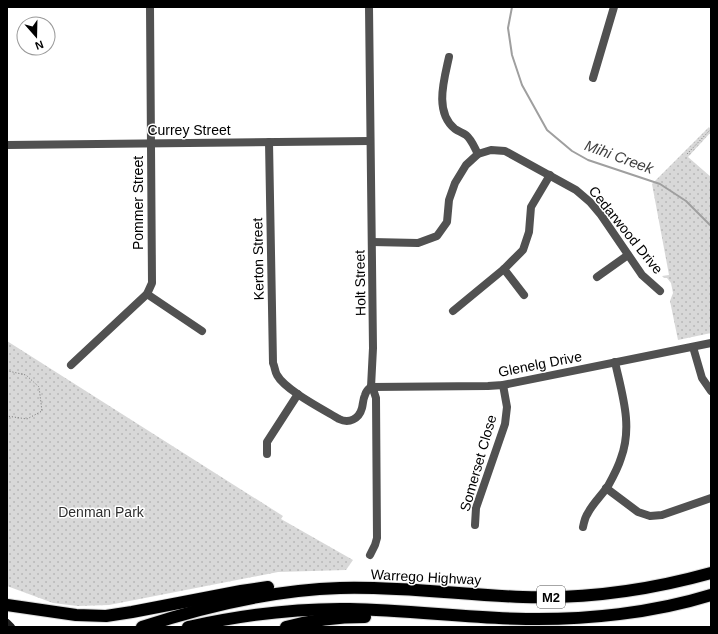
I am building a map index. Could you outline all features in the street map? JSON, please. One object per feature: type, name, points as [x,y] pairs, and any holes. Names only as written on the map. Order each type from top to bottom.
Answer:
[{"type":"highway","name":"Warrego Highway","points":[[142,627],[199,610],[258,596],[317,590],[366,588],[517,597],[580,596],[634,590],[711,573]]},
{"type":"highway","points":[[7,604],[76,615],[106,616],[264,587],[348,582],[366,588]]},
{"type":"highway","name":"M2","points":[[188,627],[236,617],[298,610],[352,609],[493,618],[563,619],[640,611],[686,602],[711,595]]},
{"type":"highway","points":[[7,598],[22,607]]},
{"type":"highway","points":[[286,627],[337,618],[379,616],[396,612]]},
{"type":"main road","points":[[7,623],[11,627]]},
{"type":"street","name":"Pommer Street","points":[[147,294],[152,283],[150,7]]},
{"type":"street","name":"Holt Street","points":[[369,7],[373,348],[371,387],[376,398],[377,535],[376,542],[370,555]]},
{"type":"street","points":[[593,78],[614,7]]},
{"type":"street","points":[[372,242],[418,243],[436,236],[447,222],[449,200],[455,183],[466,165],[478,154],[472,142],[466,135],[454,128],[446,118],[442,102],[449,58]]},
{"type":"street","name":"Currey Street","points":[[7,145],[370,141]]},
{"type":"street","name":"Kerton Street","points":[[269,142],[273,363],[277,375],[285,384],[298,394]]},
{"type":"street","name":"Cedarwood Drive","points":[[478,154],[491,150],[505,151],[576,190],[590,202],[601,215],[642,275],[660,291]]},
{"type":"street","points":[[453,311],[504,269],[523,250],[529,232],[531,208],[550,175]]},
{"type":"street","points":[[597,276],[628,255]]},
{"type":"street","points":[[504,269],[524,295]]},
{"type":"street","points":[[71,365],[147,294],[202,330]]},
{"type":"street","name":"Glenelg Drive","points":[[371,387],[503,385],[711,343]]},
{"type":"street","points":[[693,347],[702,378],[711,392]]},
{"type":"street","points":[[583,527],[587,513],[606,488],[622,458],[626,441],[626,416],[615,362]]},
{"type":"street","name":"Somerset Close","points":[[475,525],[476,508],[505,424],[507,407],[503,385]]},
{"type":"street","points":[[267,454],[267,442],[298,394],[339,419],[348,421],[356,418],[359,414],[362,408],[365,393],[371,387]]},
{"type":"street","points":[[606,488],[638,512],[650,516],[662,515],[711,498]]},
{"type":"path","points":[[687,154],[711,129]]},
{"type":"path","points":[[7,372],[26,375],[39,387],[42,411],[27,419],[7,416]]},
{"type":"green space","points":[[709,127],[711,132],[688,157],[711,177],[711,333],[678,340],[670,301],[673,293],[671,283],[667,278],[662,276],[669,275],[652,184]]},
{"type":"green space","name":"Denman Park","points":[[7,341],[283,516],[281,519],[353,560],[346,570],[278,572],[109,605],[78,606],[53,603],[7,586]]},
{"type":"waterway","name":"Mihi Creek","points":[[512,7],[508,28],[512,55],[522,85],[547,130],[572,151],[588,160],[660,184],[686,201],[711,226]]}]
